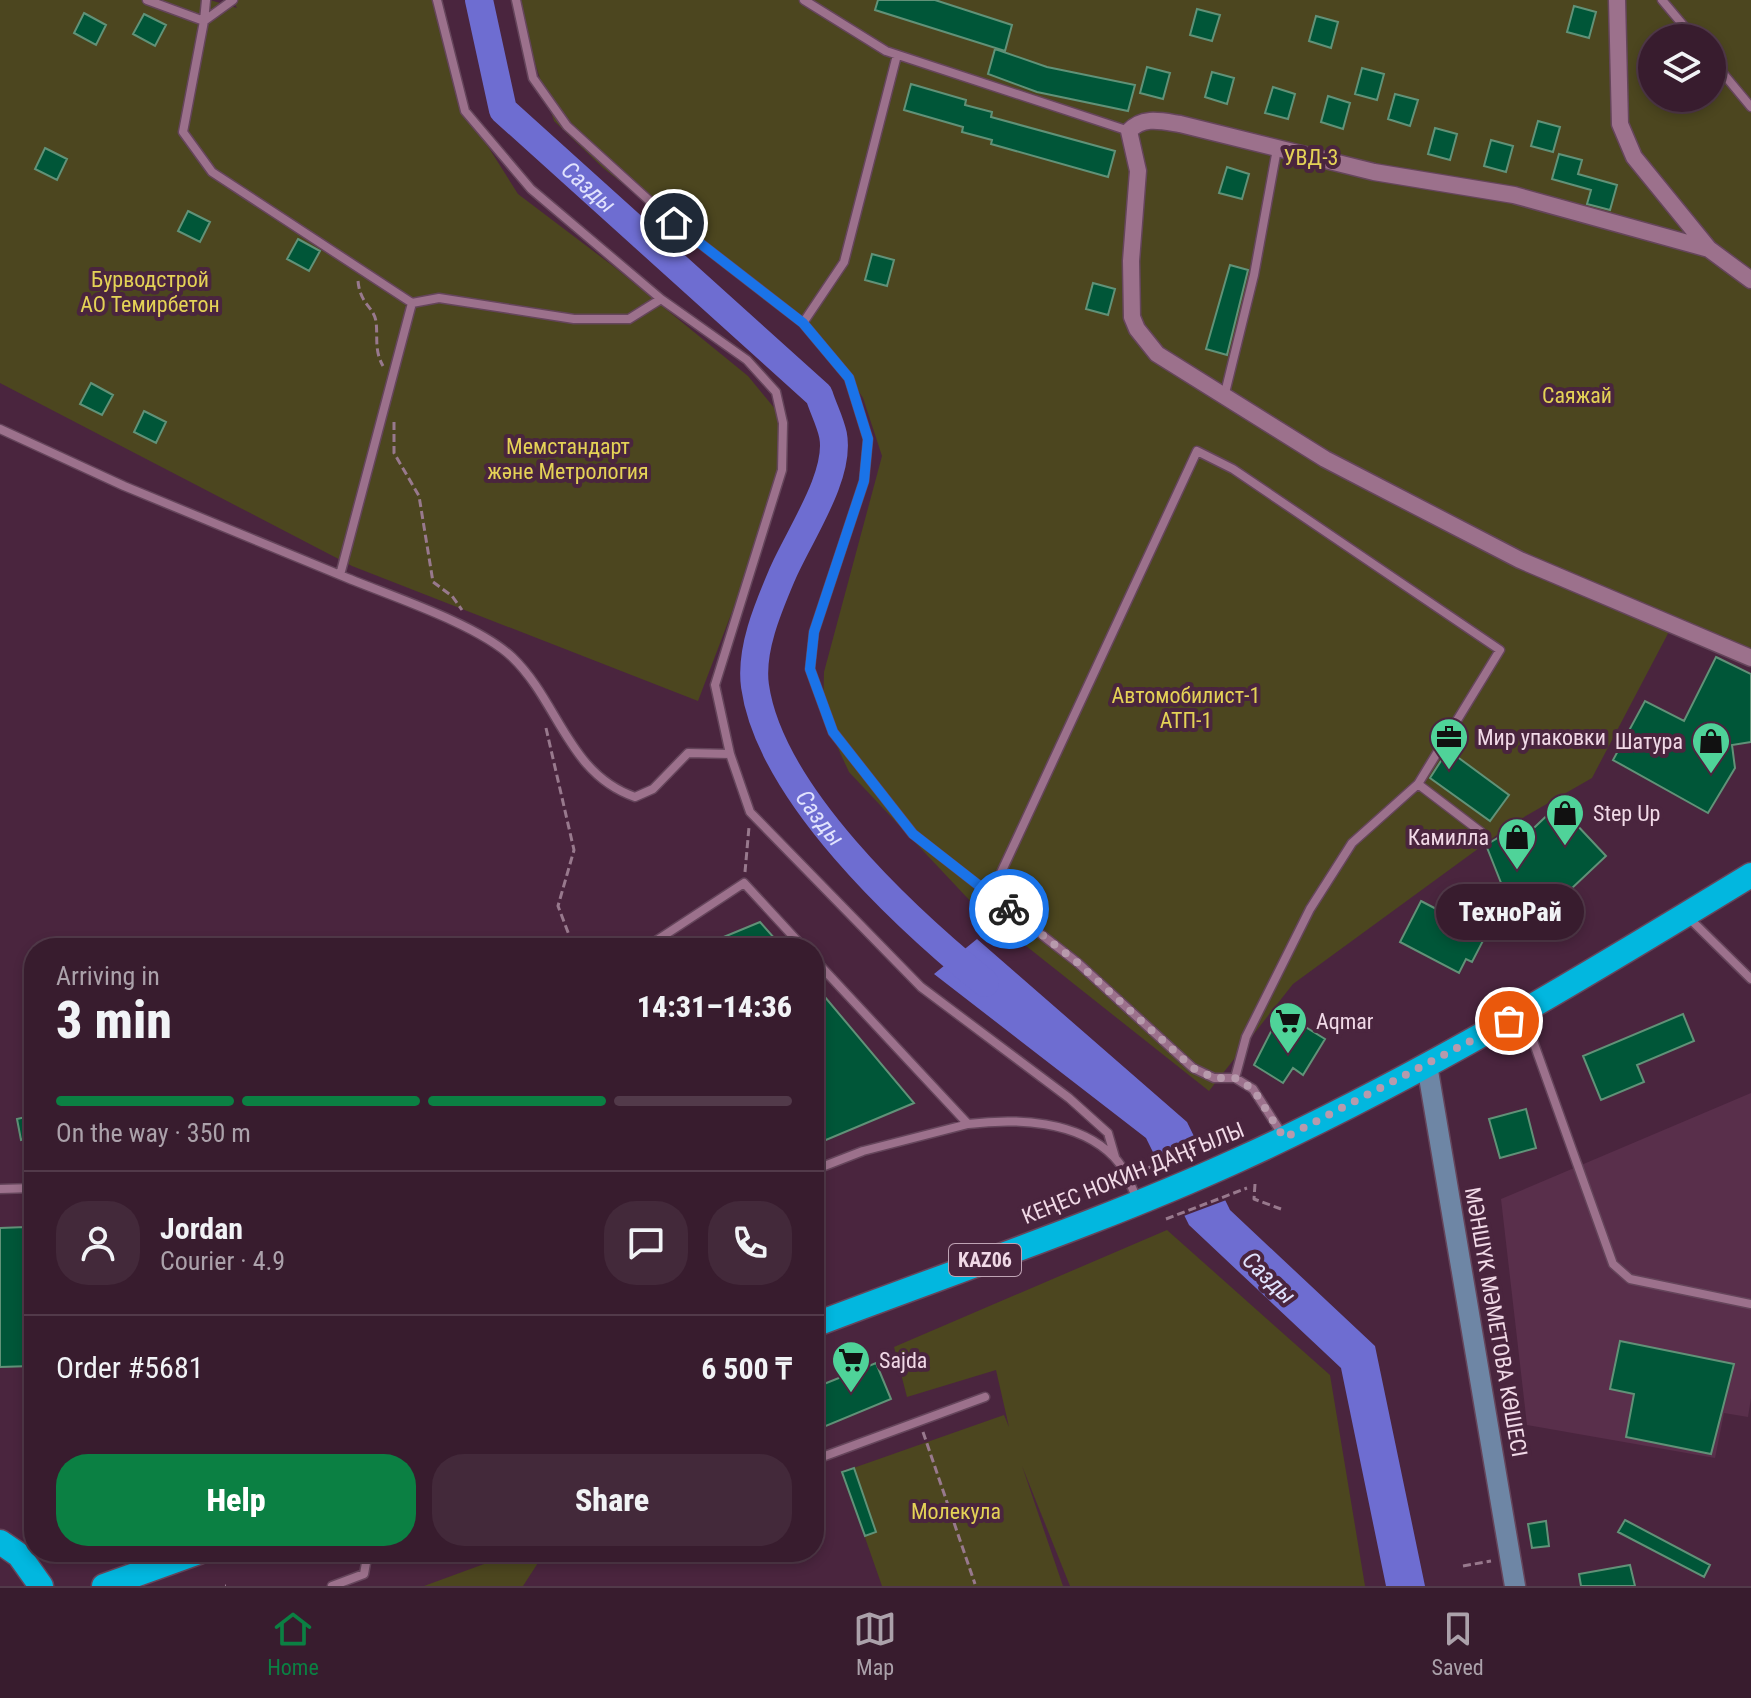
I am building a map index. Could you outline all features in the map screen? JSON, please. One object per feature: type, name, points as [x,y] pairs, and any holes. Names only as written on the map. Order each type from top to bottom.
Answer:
[{"type":"highway","name":"КЕҢЕС НОКИН ДАҢҒЫЛЫ","points":[[824,1321],[1147,1198],[1284,1138],[1536,1006],[1751,875]]},
{"type":"highway","points":[[0,1542],[24,1543]]},
{"type":"highway","points":[[0,1542],[19,1555],[41,1586]]},
{"type":"highway","points":[[104,1586],[171,1562]]},
{"type":"main road","name":"МӘНШҮК МӘМЕТОВА КӨШЕСІ","points":[[1427,1065],[1515,1586]]},
{"type":"street","points":[[1617,0],[1620,124],[1634,157],[1709,249],[1751,280]]},
{"type":"street","points":[[1709,249],[1514,195],[1374,172],[1152,120],[1136,124],[1129,131],[1138,171],[1131,261],[1132,317],[1137,329],[1157,354],[1325,459],[1520,560],[1751,658]]},
{"type":"lane","points":[[147,0],[204,21]]},
{"type":"lane","points":[[206,0],[183,132],[212,172],[412,303],[439,298],[574,319],[629,319],[661,299]]},
{"type":"lane","points":[[204,21],[233,0]]},
{"type":"lane","points":[[437,0],[465,111],[531,189],[661,299],[747,360],[776,392],[783,423],[782,470],[715,685],[730,754],[750,812],[921,987],[1069,1098],[1108,1133],[1115,1157]]},
{"type":"lane","points":[[516,0],[533,78],[567,126],[674,223],[803,323],[849,378],[868,439],[864,481],[814,632],[810,669],[833,732],[913,834],[1078,963],[1193,1068],[1214,1078],[1235,1078],[1253,1089],[1284,1138]]},
{"type":"lane","points":[[804,0],[897,55],[1129,131]]},
{"type":"lane","points":[[1662,0],[1682,24]]},
{"type":"lane","points":[[803,323],[844,262],[897,55]]},
{"type":"lane","points":[[1726,77],[1751,107]]},
{"type":"lane","points":[[1224,398],[1254,275],[1277,149]]},
{"type":"lane","points":[[340,575],[412,303]]},
{"type":"lane","points":[[0,429],[124,486],[477,634],[510,655],[531,679],[588,769],[618,791],[635,797],[653,789],[688,753],[730,754]]},
{"type":"lane","points":[[1006,907],[999,877],[1197,451],[1233,469],[1500,650],[1418,784],[1352,843],[1310,909],[1246,1037],[1235,1078]]},
{"type":"lane","points":[[1418,784],[1481,832]]},
{"type":"lane","points":[[660,938],[744,883],[795,938]]},
{"type":"lane","points":[[1686,915],[1751,979]]},
{"type":"lane","points":[[824,970],[968,1124]]},
{"type":"lane","points":[[1536,1006],[1532,1038],[1613,1264],[1630,1279],[1751,1304]]},
{"type":"lane","points":[[824,1166],[863,1151],[968,1124],[1001,1120],[1079,1133],[1115,1157],[1147,1198]]},
{"type":"lane","points":[[0,1189],[24,1188]]},
{"type":"lane","points":[[824,1456],[985,1397]]},
{"type":"lane","points":[[332,1586],[364,1574],[366,1562]]},
{"type":"path","points":[[357,267],[359,299],[376,318],[376,354],[393,384],[394,453],[419,496],[433,582],[452,596],[477,634]]},
{"type":"path","points":[[545,725],[574,850],[558,906],[570,938]]},
{"type":"path","points":[[744,883],[750,812]]},
{"type":"path","points":[[1146,1169],[1225,1135]]},
{"type":"path","points":[[1255,1184],[1254,1199],[1281,1209]]},
{"type":"path","points":[[1166,1219],[1247,1188]]},
{"type":"path","points":[[919,1421],[975,1584]]},
{"type":"path","points":[[1463,1566],[1495,1561]]},
{"type":"shaded area","points":[[1751,1093],[1751,1398],[1748,1417],[1724,1413],[1715,1458],[1527,1425],[1501,1199]]},
{"type":"green space","points":[[0,0],[210,0],[237,8],[232,0],[440,0],[463,107],[518,194],[613,266],[748,376],[780,415],[778,491],[698,701],[352,566],[0,383]]},
{"type":"green space","points":[[521,0],[1751,0],[1751,658],[1673,624],[1592,778],[1512,824],[1293,984],[1209,1091],[973,904],[849,772],[823,716],[824,672],[882,456],[863,398],[829,346],[603,168],[554,121],[533,57]]},
{"type":"green space","name":"Молекула","points":[[1167,1230],[1330,1375],[1365,1586],[1070,1586],[1022,1466],[1063,1586],[882,1586],[842,1472],[1004,1415],[1009,1427],[996,1370],[907,1397],[894,1347]]},
{"type":"green space","points":[[490,1562],[539,1562],[523,1586],[424,1586]]},
{"type":"water","points":[[977,939],[1187,1122],[1230,1210],[1375,1346],[1425,1586],[1386,1586],[1341,1368],[1189,1225],[1146,1138],[934,974]]},
{"type":"pier","points":[[1200,1140],[1229,1199],[1181,1217],[1153,1160]]},
{"type":"building","points":[[878,0],[935,0],[1012,25],[1005,51],[875,10]]},
{"type":"building","points":[[1574,6],[1596,12],[1589,38],[1567,32]]},
{"type":"building","points":[[1197,9],[1220,15],[1212,41],[1190,35]]},
{"type":"building","points":[[84,13],[106,25],[96,45],[74,33]]},
{"type":"building","points":[[144,14],[166,25],[155,46],[133,34]]},
{"type":"building","points":[[1316,16],[1338,22],[1331,48],[1309,41]]},
{"type":"building","points":[[995,49],[1047,67],[1135,85],[1128,111],[1037,92],[988,74]]},
{"type":"building","points":[[1147,67],[1170,73],[1163,99],[1140,93]]},
{"type":"building","points":[[1362,68],[1384,74],[1377,100],[1355,94]]},
{"type":"building","points":[[1212,72],[1234,78],[1227,104],[1205,97]]},
{"type":"building","points":[[911,84],[966,100],[965,105],[992,112],[991,117],[1115,151],[1108,177],[991,144],[992,140],[962,132],[963,127],[904,110]]},
{"type":"building","points":[[1273,87],[1295,94],[1288,119],[1265,113]]},
{"type":"building","points":[[1395,94],[1418,100],[1410,126],[1388,119]]},
{"type":"building","points":[[1328,96],[1350,103],[1343,129],[1321,122]]},
{"type":"building","points":[[1538,121],[1560,127],[1553,152],[1531,146]]},
{"type":"building","points":[[1435,128],[1457,134],[1450,160],[1428,154]]},
{"type":"building","points":[[1491,140],[1513,146],[1506,172],[1484,166]]},
{"type":"building","points":[[45,148],[67,159],[57,180],[35,169]]},
{"type":"building","points":[[1559,154],[1582,160],[1578,174],[1617,185],[1610,210],[1587,204],[1591,190],[1552,179]]},
{"type":"building","points":[[1227,167],[1249,174],[1242,199],[1219,193]]},
{"type":"building","points":[[188,211],[210,222],[200,242],[178,231]]},
{"type":"building","points":[[298,239],[320,251],[309,271],[287,259]]},
{"type":"building","points":[[872,254],[894,260],[887,286],[865,280]]},
{"type":"building","points":[[1230,265],[1248,270],[1227,355],[1206,349]]},
{"type":"building","points":[[1093,283],[1115,289],[1108,315],[1086,309]]},
{"type":"building","points":[[91,383],[113,395],[102,415],[80,404]]},
{"type":"building","points":[[144,411],[166,422],[156,443],[134,432]]},
{"type":"building","points":[[1716,657],[1751,674],[1751,742],[1732,745],[1735,768],[1708,813],[1613,760],[1645,701],[1684,721]]},
{"type":"building","points":[[1448,750],[1509,795],[1490,821],[1430,778]]},
{"type":"building","points":[[1558,805],[1606,856],[1570,890],[1517,923],[1486,845],[1506,833],[1516,845]]},
{"type":"building","points":[[1421,901],[1486,935],[1472,962],[1466,959],[1459,973],[1400,942]]},
{"type":"building","points":[[760,922],[774,938],[721,938]]},
{"type":"building","points":[[824,996],[914,1103],[824,1141]]},
{"type":"building","name":"Aqmar","points":[[1281,1012],[1325,1039],[1303,1075],[1293,1068],[1283,1083],[1254,1065]]},
{"type":"building","points":[[1683,1014],[1694,1041],[1637,1065],[1644,1082],[1601,1100],[1583,1056]]},
{"type":"building","points":[[1526,1109],[1536,1148],[1500,1158],[1489,1119]]},
{"type":"building","points":[[24,1117],[24,1139],[21,1140],[17,1119]]},
{"type":"building","points":[[24,1227],[24,1366],[0,1367],[0,1228]]},
{"type":"building","points":[[1620,1341],[1734,1364],[1711,1454],[1626,1437],[1634,1394],[1610,1389]]},
{"type":"building","name":"Sajda","points":[[876,1363],[891,1399],[824,1427],[824,1384]]},
{"type":"building","points":[[854,1468],[876,1532],[865,1536],[842,1472]]},
{"type":"building","points":[[1625,1520],[1710,1565],[1704,1577],[1618,1532]]},
{"type":"building","points":[[1546,1521],[1549,1546],[1532,1548],[1528,1524]]},
{"type":"building","points":[[1630,1565],[1635,1586],[1581,1586],[1579,1574]]},
{"type":"waterway","name":"Сазды","points":[[479,0],[503,110],[819,395],[832,430],[834,451],[825,487],[782,575],[758,644],[755,686],[766,727],[786,768],[813,810],[845,850],[917,924],[985,983]]},
{"type":"way so far","points":[[1009,909],[1078,963],[1193,1068],[1214,1078],[1235,1078],[1253,1089],[1284,1138],[1509,1021]]},
{"type":"place","name":"Мир упаковки","points":[[1449,771]]},
{"type":"place","name":"Шатура","points":[[1711,775]]},
{"type":"place","name":"Step Up","points":[[1565,847]]},
{"type":"place","name":"Камилла","points":[[1517,871]]},
{"type":"place","name":"ТехноРай","points":[[1509,1021]]},
{"type":"place","name":"Aqmar","points":[[1288,1055]]},
{"type":"place","name":"Sajda","points":[[851,1394]]},
{"type":"route","points":[[674,223],[803,323],[849,378],[868,439],[864,481],[814,632],[810,669],[833,732],[913,834],[1009,909]]},
{"type":"park label","name":"УВД-3","points":[[1311,157]]},
{"type":"park label","name":"Бурводстрой АО Темирбетон","points":[[150,292]]},
{"type":"park label","name":"Саяжай","points":[[1577,395]]},
{"type":"park label","name":"Мемстандарт және Метрология","points":[[568,458]]},
{"type":"park label","name":"Автомобилист-1 АТП-1","points":[[1186,708]]}]
